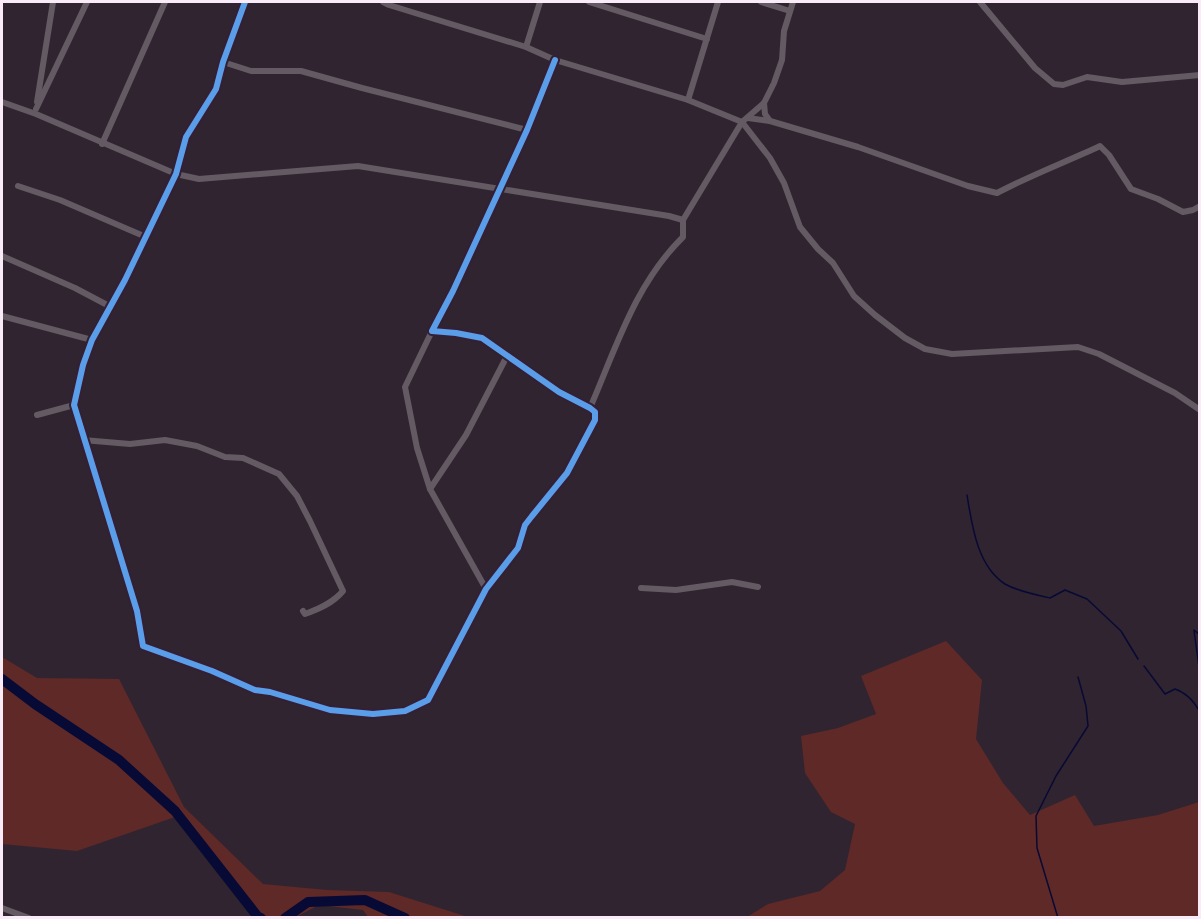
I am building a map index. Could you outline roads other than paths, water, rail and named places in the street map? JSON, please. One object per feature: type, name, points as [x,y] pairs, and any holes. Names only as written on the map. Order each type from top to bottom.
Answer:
[{"type":"street","points":[[36,111],[53,2]]},
{"type":"street","points":[[36,111],[87,2]]},
{"type":"street","points":[[102,144],[165,2]]},
{"type":"street","points":[[245,2],[223,62],[216,89],[186,137],[176,174],[111,307],[92,340],[83,365],[74,405],[137,611],[143,645],[255,690],[270,692],[330,710],[373,714],[405,711],[428,700],[486,589],[518,548],[525,525],[567,473],[595,420],[595,412],[590,408],[559,392],[482,338],[432,331]]},
{"type":"street","points":[[383,2],[526,47],[555,60],[688,100],[745,120],[770,122],[858,147],[968,186],[997,193],[1029,176],[1053,168],[1100,146],[1109,155],[1131,189],[1183,212],[1200,206]]},
{"type":"street","points":[[526,47],[540,2]]},
{"type":"street","points":[[589,2],[707,39]]},
{"type":"street","points":[[688,100],[718,2]]},
{"type":"street","points":[[762,2],[790,11]]},
{"type":"street","points":[[590,408],[614,354],[623,325],[637,298],[672,248],[683,237],[683,220],[745,120],[764,102],[774,83],[782,60],[784,31],[793,2]]},
{"type":"street","points":[[980,2],[1035,68],[1054,84],[1063,85],[1087,77],[1122,82],[1200,75]]},
{"type":"street","points":[[486,589],[430,489],[417,448],[405,387],[453,291],[527,130],[555,60]]},
{"type":"street","points":[[223,62],[251,71],[301,71],[527,130]]},
{"type":"street","points":[[2,102],[36,111],[102,144],[176,174],[199,179],[358,166],[683,220]]},
{"type":"street","points":[[764,102],[765,114],[770,122]]},
{"type":"street","points":[[745,120],[784,183],[800,227],[832,263],[862,305],[905,338],[925,349],[952,354],[1077,347],[1100,354],[1175,393],[1200,410]]},
{"type":"street","points":[[18,186],[60,200],[146,237]]},
{"type":"street","points":[[2,256],[75,288],[111,307]]},
{"type":"street","points":[[2,316],[92,340]]},
{"type":"street","points":[[430,489],[466,435],[507,356]]},
{"type":"street","points":[[37,415],[74,405]]},
{"type":"street","points":[[83,440],[130,444],[165,440],[186,444],[225,457],[243,458],[279,474],[297,496],[343,591],[337,598],[318,609],[305,614],[303,611]]},
{"type":"street","points":[[641,588],[676,590],[732,582],[758,587]]},
{"type":"street","points":[[2,908],[29,918]]},
{"type":"waterway","points":[[967,495],[977,544],[988,567],[996,576],[1005,584],[1021,591],[1050,598],[1065,590],[1087,599],[1121,631],[1138,659]]},
{"type":"waterway","points":[[1200,635],[1194,630],[1200,675]]},
{"type":"waterway","points":[[1144,666],[1165,694],[1175,689],[1183,693],[1190,698],[1200,712]]},
{"type":"waterway","points":[[1058,918],[1037,848],[1036,816],[1056,776],[1088,726],[1086,706],[1078,677]]},
{"type":"waterway","points":[[2,679],[119,760],[175,811],[261,918]]},
{"type":"waterway","points":[[285,918],[308,902],[365,900],[405,918]]}]
